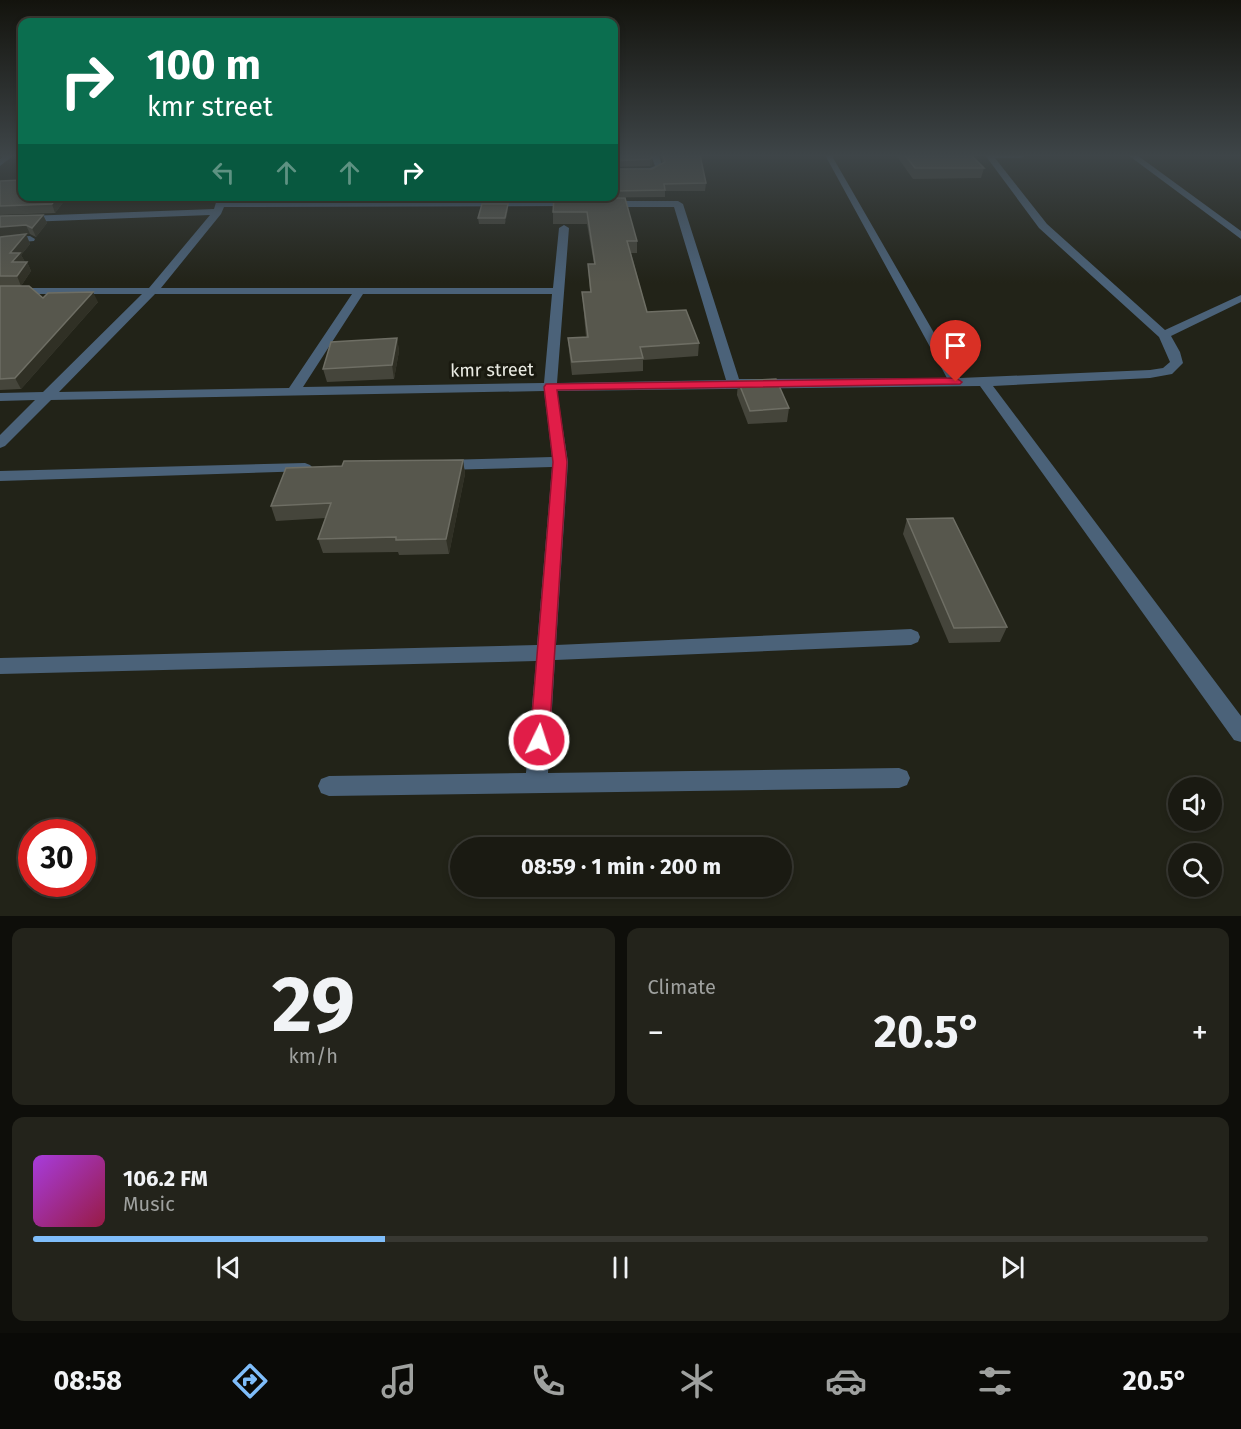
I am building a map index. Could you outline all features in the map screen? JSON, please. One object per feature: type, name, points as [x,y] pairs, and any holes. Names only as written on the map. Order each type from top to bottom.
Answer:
[{"type":"street","points":[[852,198],[956,382]]},
{"type":"street","points":[[1022,198],[1043,226],[1164,335],[1241,298]]},
{"type":"street","points":[[1190,198],[1241,236]]},
{"type":"street","points":[[0,220],[220,204],[584,204]]},
{"type":"street","points":[[0,443],[154,290],[220,204]]},
{"type":"street","points":[[596,204],[678,204],[734,384]]},
{"type":"street","points":[[536,783],[560,462],[550,387],[564,228]]},
{"type":"street","points":[[0,241],[30,239]]},
{"type":"street","points":[[0,300],[6,291],[557,291]]},
{"type":"street","points":[[294,391],[359,292]]},
{"type":"street","name":"kmr street","points":[[0,397],[734,384],[984,382],[1150,374],[1167,371],[1177,363],[1174,352],[1164,335]]},
{"type":"street","points":[[984,382],[1241,733]]},
{"type":"street","points":[[429,465],[560,462]]},
{"type":"street","points":[[0,476],[322,468]]},
{"type":"street","points":[[0,666],[546,653],[910,637]]},
{"type":"street","points":[[329,786],[899,777]]},
{"type":"building","points":[[0,198],[18,198],[18,201],[54,201],[52,204],[0,206]]},
{"type":"building","points":[[618,198],[625,198],[637,241],[627,241],[647,312],[686,310],[699,343],[640,347],[643,358],[572,362],[568,338],[588,337],[582,292],[591,292],[588,264],[595,264],[587,212],[553,212],[554,201],[618,201]]},
{"type":"building","points":[[482,204],[508,204],[505,218],[478,218]]},
{"type":"building","points":[[43,215],[32,228],[26,225],[0,227],[0,216]]},
{"type":"building","points":[[26,234],[10,253],[20,253],[12,262],[27,262],[17,276],[0,276],[0,237]]},
{"type":"building","points":[[0,286],[29,286],[43,298],[48,293],[93,292],[15,378],[0,379]]},
{"type":"building","points":[[397,338],[392,365],[323,369],[331,342]]},
{"type":"building","points":[[776,379],[789,408],[750,411],[738,381]]},
{"type":"building","points":[[463,460],[446,539],[396,540],[396,537],[318,539],[331,503],[271,506],[286,468],[342,466],[344,461]]},
{"type":"building","points":[[953,518],[1007,627],[954,628],[907,519]]},
{"type":"route","points":[[539,740],[560,462],[550,387],[956,382]]}]
